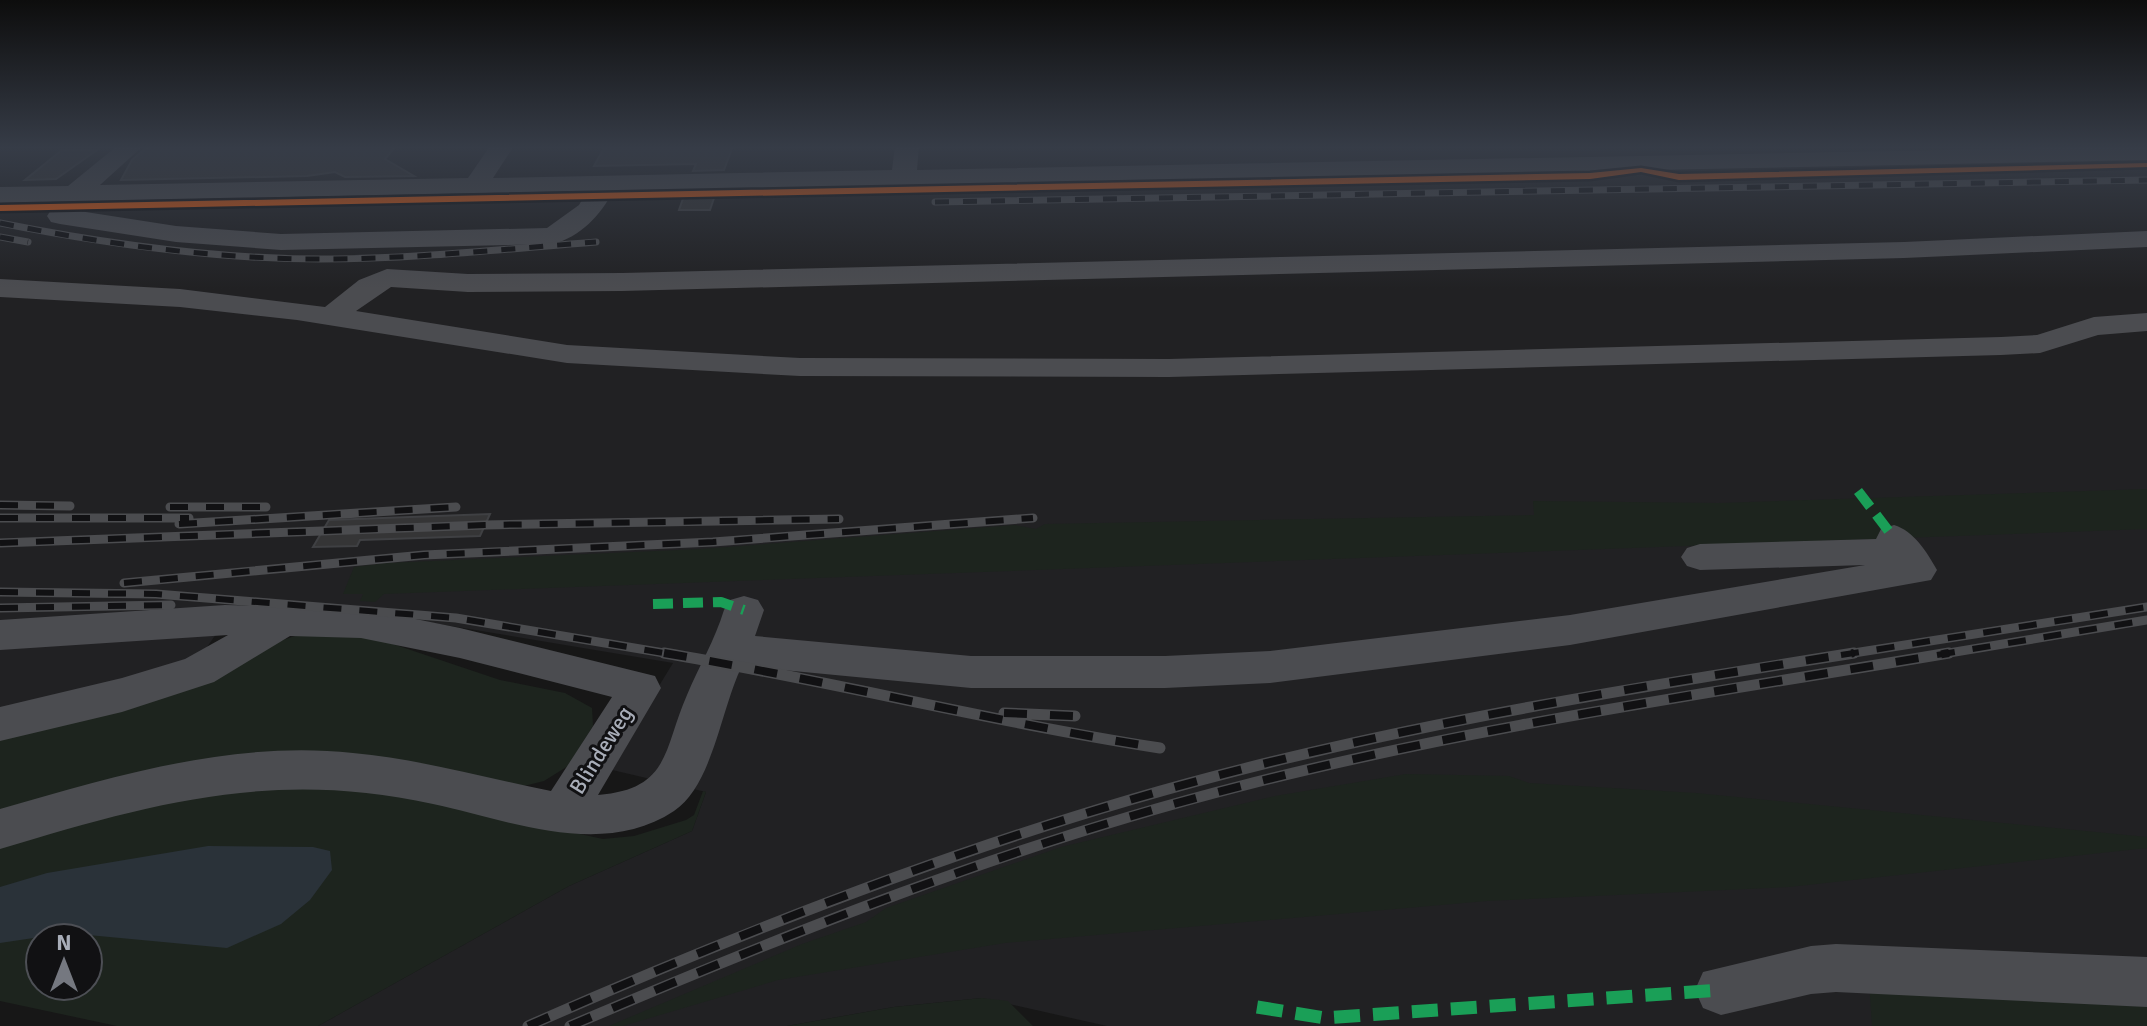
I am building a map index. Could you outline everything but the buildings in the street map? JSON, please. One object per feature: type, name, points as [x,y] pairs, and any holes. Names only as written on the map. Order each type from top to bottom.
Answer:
[{"type":"street","points":[[67,205],[79,194]]},
{"type":"street","points":[[67,205],[306,194]]},
{"type":"street","points":[[0,195],[67,205],[161,232],[262,228],[305,242],[553,236],[590,210],[598,194]]},
{"type":"street","points":[[332,316],[369,286],[391,278],[468,283],[622,282],[1904,250],[2147,239]]},
{"type":"street","points":[[0,288],[180,298],[332,316],[481,343],[567,354],[745,365],[1007,370],[2001,346],[2040,344],[2094,326],[2147,322]]},
{"type":"street","points":[[562,813],[602,816],[626,811],[655,798],[673,784],[682,771],[707,697],[737,630],[971,672],[1165,672],[1270,667],[1570,630],[1918,570],[1899,545],[1700,557]]},
{"type":"street","points":[[0,635],[225,620],[284,621]]},
{"type":"street","points":[[0,724],[122,695],[199,671],[284,621]]},
{"type":"street","name":"Blindeweg","points":[[0,829],[157,785],[277,770],[353,771],[562,813],[640,688],[460,643],[361,623],[284,621]]},
{"type":"street","points":[[1721,990],[1811,970],[1836,968],[2147,982]]},
{"type":"shaded area","points":[[0,194],[2147,194],[2147,1026],[1107,1026],[982,998],[894,1007],[787,1026],[318,1026],[569,886],[692,831],[706,792],[608,769],[673,663],[427,622],[232,611],[196,663],[0,738]]},
{"type":"shaded area","points":[[2147,489],[2147,529],[384,594],[375,602],[360,601],[363,594],[343,594],[354,567],[387,563],[701,549],[1015,525],[1036,529],[1045,524],[1534,515],[1533,501],[1719,503]]},
{"type":"shaded area","points":[[301,634],[369,636],[500,680],[565,693],[592,708],[593,726],[568,766],[544,781],[517,787],[385,761],[0,817],[0,734]]},
{"type":"shaded area","points":[[1406,774],[1509,776],[1529,783],[1696,793],[2147,837],[2147,848],[1789,887],[1487,901],[1005,943],[778,980],[623,1026],[609,1026],[802,944],[866,922],[886,908],[1061,847],[1275,796]]},
{"type":"shaded area","points":[[243,783],[391,793],[603,839],[634,836],[686,820],[694,815],[703,791],[706,792],[692,831],[569,886],[318,1026],[117,1026],[0,1001],[0,841]]},
{"type":"shaded area","points":[[208,846],[313,847],[330,851],[332,870],[310,900],[281,924],[227,948],[104,936],[104,922],[24,922],[24,939],[0,943],[0,887],[47,873]]},
{"type":"shaded area","points":[[1869,981],[2147,992],[2147,1026],[1872,1026]]},
{"type":"shaded area","points":[[982,998],[1008,1001],[1033,1026],[787,1026],[894,1007]]},
{"type":"railway","points":[[935,202],[1382,194]]},
{"type":"railway","points":[[0,223],[160,249],[281,258],[390,257],[596,242]]},
{"type":"railway","points":[[0,237],[28,242]]},
{"type":"railway","points":[[0,505],[70,506]]},
{"type":"railway","points":[[170,507],[266,507]]},
{"type":"railway","points":[[179,524],[456,507]]},
{"type":"railway","points":[[0,518],[189,518]]},
{"type":"railway","points":[[124,583],[424,555],[713,542],[1033,518]]},
{"type":"railway","points":[[0,543],[485,525],[839,519]]},
{"type":"railway","points":[[0,592],[156,594],[456,618],[676,655]]},
{"type":"railway","points":[[0,608],[171,605]]},
{"type":"railway","points":[[1841,655],[2147,607]]},
{"type":"railway","points":[[1949,653],[2147,620]]},
{"type":"railway","points":[[664,653],[1160,748]]},
{"type":"railway","points":[[528,1026],[676,962],[826,903],[978,848],[1133,799],[1311,752],[1491,714],[1854,653]]},
{"type":"railway","points":[[570,1026],[901,893],[984,863],[1155,809],[1329,765],[1505,728],[1949,653]]},
{"type":"railway","points":[[1937,655],[1949,653]]},
{"type":"railway","points":[[1004,713],[1075,716]]},
{"type":"marked path","points":[[1858,491],[1894,538]]},
{"type":"marked path","points":[[653,604],[721,602],[744,610]]},
{"type":"marked path","points":[[1257,1007],[1325,1018],[1721,990]]},
{"type":"cycle path","points":[[0,208],[702,194]]}]
